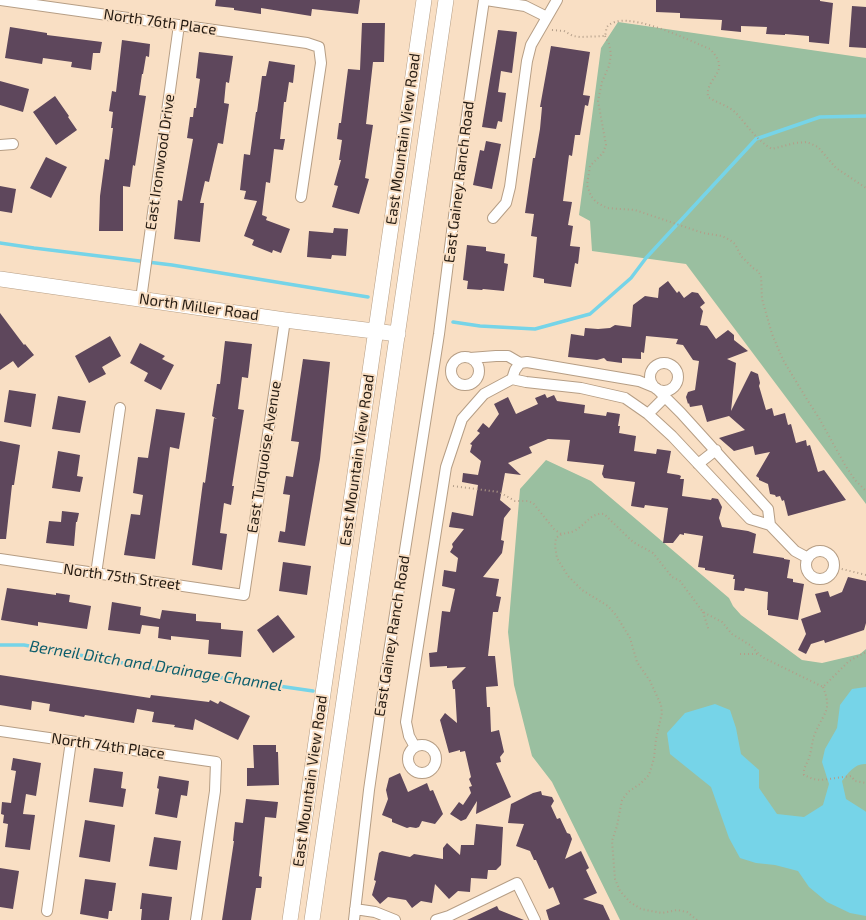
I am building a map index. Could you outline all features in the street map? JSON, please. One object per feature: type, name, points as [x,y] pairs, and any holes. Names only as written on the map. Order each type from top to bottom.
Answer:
[{"type":"main road","name":"East Mountain View Road","points":[[290,920],[424,0]]},
{"type":"main road","name":"East Mountain View Road","points":[[312,920],[446,0]]},
{"type":"main road","name":"North Miller Road","points":[[0,279],[285,320],[398,334]]},
{"type":"street","name":"North 76th Place","points":[[0,0],[307,43],[319,47],[321,62],[301,197]]},
{"type":"street","name":"East Gainey Ranch Road","points":[[354,920],[369,790],[444,297],[465,128],[485,0],[525,6],[547,17]]},
{"type":"street","points":[[493,218],[506,203],[510,187],[527,61],[531,45],[547,17],[554,1]]},
{"type":"street","name":"East Ironwood Drive","points":[[141,299],[179,25]]},
{"type":"street","points":[[0,145],[13,144]]},
{"type":"street","name":"East Turquoise Avenue","points":[[244,595],[285,320]]},
{"type":"street","points":[[470,358],[474,360],[478,368],[475,381],[467,385],[458,383],[452,376],[451,368],[456,360],[465,357],[508,356],[520,363],[527,362],[639,381],[656,388],[716,450],[768,509],[770,525]]},
{"type":"street","points":[[520,363],[515,370],[512,379],[577,388],[625,398],[648,414],[750,519],[770,525],[795,551],[808,558]]},
{"type":"street","points":[[434,365],[451,368]]},
{"type":"street","points":[[577,388],[579,370]]},
{"type":"street","name":"East Gainey Ranch Road","points":[[415,746],[409,736],[406,722],[446,468],[462,419],[484,394],[512,379]]},
{"type":"street","points":[[475,381],[484,394]]},
{"type":"street","points":[[648,414],[665,397]]},
{"type":"street","points":[[96,574],[120,408]]},
{"type":"street","points":[[698,464],[716,450]]},
{"type":"street","points":[[815,552],[824,552],[832,558],[834,567],[826,578],[822,579],[813,578],[806,567],[808,558],[815,552]]},
{"type":"street","name":"North 75th Street","points":[[0,559],[244,595]]},
{"type":"street","name":"North 74th Place","points":[[0,731],[216,762],[215,791],[196,920]]},
{"type":"street","points":[[47,911],[71,741]]},
{"type":"street","points":[[436,920],[449,916],[517,883],[535,920]]},
{"type":"street","points":[[355,909],[375,912],[395,920]]},
{"type":"path","points":[[866,188],[836,168],[818,147],[808,142],[795,143],[772,149],[754,134],[735,112],[708,97],[710,84],[717,74],[719,66],[717,56],[710,49],[645,23],[624,20],[615,22],[607,27],[605,36],[609,44],[609,66],[600,87],[598,101],[606,144],[603,153],[590,166],[587,185],[591,196],[596,202],[607,208],[635,210],[703,233],[722,236],[735,244],[741,256],[753,268],[758,270],[761,276],[762,299],[776,345],[845,465],[855,480],[866,491]]},
{"type":"path","points":[[541,28],[564,31],[573,36],[580,37],[605,36]]},
{"type":"path","points":[[443,484],[499,492],[515,500],[533,503],[561,534]]},
{"type":"path","points":[[697,920],[687,912],[677,910],[662,913],[641,909],[630,902],[620,891],[615,879],[612,841],[617,826],[622,800],[628,792],[640,784],[649,775],[654,758],[656,739],[662,713],[661,705],[650,681],[637,662],[630,638],[616,615],[608,606],[582,590],[568,576],[557,558],[555,546],[556,538],[561,534],[573,531],[585,524],[594,515],[598,513],[604,514],[633,542],[653,553],[672,577],[680,581],[703,612],[709,631]]},
{"type":"path","points":[[834,567],[866,575]]},
{"type":"path","points":[[703,612],[722,622],[732,634],[750,645],[762,657],[823,687],[827,698],[827,708],[824,718],[816,731],[809,758],[804,770],[804,775],[813,779],[821,780],[851,776],[855,781],[866,783]]},
{"type":"path","points":[[823,687],[849,661],[866,652]]},
{"type":"path","points":[[740,654],[759,654]]},
{"type":"green space","points":[[618,22],[866,58],[866,504],[686,264],[592,251],[590,221],[579,215],[601,48]]},
{"type":"green space","points":[[546,460],[591,481],[729,598],[733,606],[741,615],[802,660],[822,663],[860,654],[866,649],[866,920],[620,920],[552,782],[532,756],[514,685],[508,632],[520,489]]},
{"type":"water","points":[[866,687],[866,764],[855,767],[842,781],[846,799],[866,812],[866,916],[850,913],[827,902],[809,887],[798,871],[775,865],[756,863],[740,858],[729,838],[711,787],[670,754],[667,733],[685,713],[715,704],[730,710],[736,728],[741,754],[759,770],[759,788],[777,814],[804,817],[823,805],[829,784],[822,762],[825,749],[837,728],[840,705],[852,689]]},
{"type":"building","points":[[216,0],[360,0],[358,14],[312,9],[311,16],[261,8],[261,14],[234,10],[234,8],[215,6]]},
{"type":"building","points":[[656,0],[820,0],[833,3],[829,44],[809,42],[809,36],[766,34],[767,27],[741,26],[741,32],[721,30],[722,20],[680,18],[680,13],[656,12]]},
{"type":"building","points":[[852,6],[866,7],[866,48],[849,47]]},
{"type":"building","points":[[362,23],[385,23],[384,62],[373,62],[366,124],[373,125],[365,178],[369,179],[359,214],[332,207],[338,186],[334,185],[341,160],[339,160],[342,140],[337,139],[339,123],[341,123],[348,69],[360,70]]},
{"type":"building","points":[[10,27],[47,33],[47,35],[102,42],[100,53],[93,53],[91,70],[71,67],[72,62],[43,58],[42,64],[5,58]]},
{"type":"building","points":[[498,30],[517,32],[512,73],[501,71],[498,92],[506,93],[502,122],[498,121],[496,129],[482,127]]},
{"type":"building","points":[[122,40],[150,44],[149,57],[146,56],[139,95],[146,96],[135,166],[133,165],[130,187],[123,186],[123,231],[99,231],[100,196],[105,159],[109,160],[113,128],[111,128],[113,112],[109,111],[112,91],[116,92]]},
{"type":"building","points":[[551,46],[590,52],[583,95],[590,96],[588,106],[585,105],[580,135],[575,135],[572,156],[569,155],[563,201],[572,202],[568,225],[573,226],[570,246],[580,247],[578,264],[575,263],[571,287],[544,283],[544,279],[533,277],[537,237],[531,236],[534,214],[525,213],[533,158],[535,158],[540,129],[542,107],[540,107]]},
{"type":"building","points":[[199,52],[233,56],[229,83],[226,82],[224,103],[229,104],[223,144],[218,143],[209,182],[205,181],[200,203],[204,203],[200,242],[174,239],[178,200],[182,201],[193,139],[187,138],[190,117],[193,117],[194,108],[196,108],[200,79],[196,78]]},
{"type":"building","points":[[269,61],[295,65],[293,83],[289,82],[286,102],[284,102],[280,139],[285,139],[283,150],[274,149],[270,183],[266,182],[262,215],[267,217],[266,220],[290,229],[281,253],[273,250],[272,253],[252,245],[254,240],[244,236],[257,201],[244,199],[246,191],[240,190],[244,154],[250,155],[262,76],[266,76]]},
{"type":"building","points":[[0,81],[29,89],[23,112],[0,105]]},
{"type":"building","points":[[55,96],[77,130],[56,145],[33,112]]},
{"type":"building","points":[[486,141],[501,144],[492,189],[473,185],[480,150],[484,151]]},
{"type":"building","points":[[46,157],[67,167],[51,198],[30,188]]},
{"type":"building","points":[[0,186],[16,189],[12,213],[0,211]]},
{"type":"building","points":[[334,228],[348,229],[346,256],[332,255],[331,259],[307,257],[309,231],[333,233]]},
{"type":"building","points":[[467,245],[486,247],[486,251],[505,254],[504,263],[508,264],[504,291],[467,289],[468,281],[463,280]]},
{"type":"building","points":[[668,281],[677,293],[679,291],[684,298],[692,292],[698,293],[705,303],[700,307],[703,311],[700,325],[707,326],[716,339],[728,330],[734,335],[734,340],[748,351],[727,359],[736,363],[731,411],[751,371],[758,374],[760,383],[759,386],[766,410],[772,408],[774,416],[785,413],[788,425],[791,424],[796,443],[806,440],[807,446],[810,445],[818,472],[824,470],[846,500],[788,516],[784,500],[782,501],[780,496],[776,497],[775,495],[770,494],[768,484],[759,480],[756,476],[770,452],[755,455],[753,446],[734,451],[719,438],[745,430],[729,416],[707,422],[702,405],[690,407],[689,403],[688,404],[686,397],[688,392],[695,390],[699,361],[693,360],[683,345],[676,344],[678,339],[646,336],[644,353],[641,352],[641,359],[622,358],[622,363],[607,361],[604,358],[597,360],[568,357],[571,334],[584,336],[585,328],[610,328],[615,325],[631,327],[633,305],[645,296],[658,298],[659,288]]},
{"type":"building","points":[[0,313],[24,345],[25,344],[34,355],[18,368],[13,361],[0,370]]},
{"type":"building","points":[[110,336],[121,356],[102,367],[106,374],[89,383],[75,356]]},
{"type":"building","points":[[225,341],[252,344],[248,378],[242,377],[238,409],[244,410],[232,486],[234,486],[231,505],[224,503],[220,533],[227,534],[222,570],[192,565],[203,482],[205,483],[214,418],[217,419],[212,416],[217,384],[220,384]]},
{"type":"building","points":[[140,343],[165,356],[162,359],[174,365],[161,390],[144,381],[148,373],[130,363]]},
{"type":"building","points":[[303,359],[330,362],[320,459],[305,546],[278,542],[280,531],[285,532],[290,495],[283,494],[286,476],[293,477],[299,442],[291,441]]},
{"type":"building","points":[[9,390],[36,394],[31,427],[4,422]]},
{"type":"building","points":[[545,394],[547,398],[554,395],[557,401],[585,405],[584,413],[606,416],[607,412],[620,414],[618,426],[620,426],[619,433],[636,436],[634,451],[656,454],[657,449],[671,451],[667,473],[679,475],[681,476],[680,479],[684,479],[682,496],[711,500],[712,498],[718,499],[722,507],[719,518],[722,527],[748,531],[756,534],[753,553],[790,560],[787,578],[793,579],[793,582],[804,584],[798,620],[768,615],[768,592],[745,588],[744,591],[734,590],[734,575],[705,570],[705,568],[698,567],[703,536],[684,533],[684,535],[680,534],[673,543],[663,543],[668,508],[645,505],[644,508],[631,506],[635,482],[604,478],[602,474],[604,465],[567,461],[570,440],[548,439],[529,447],[532,453],[508,463],[521,475],[505,473],[500,500],[511,509],[504,518],[501,540],[504,541],[502,553],[483,577],[499,579],[496,596],[501,597],[498,612],[493,612],[488,656],[495,656],[498,686],[486,687],[487,707],[490,707],[491,732],[499,730],[504,752],[500,757],[501,762],[496,763],[511,797],[476,814],[477,801],[466,819],[461,821],[450,814],[459,802],[463,805],[471,793],[469,787],[472,786],[469,779],[471,777],[465,751],[460,752],[460,750],[449,753],[440,720],[445,713],[457,723],[455,689],[453,689],[452,681],[466,667],[430,667],[429,653],[437,652],[442,611],[450,612],[455,589],[442,586],[444,570],[456,572],[458,558],[450,552],[453,547],[452,544],[464,529],[449,527],[452,512],[473,516],[478,485],[462,482],[463,473],[478,475],[481,461],[470,452],[472,445],[470,444],[480,433],[477,431],[483,423],[489,428],[499,414],[494,404],[508,397],[516,414],[538,404],[535,398]]},
{"type":"building","points":[[58,396],[86,401],[80,433],[52,429]]},
{"type":"building","points":[[156,409],[185,413],[179,449],[170,447],[155,559],[124,555],[131,514],[140,515],[143,495],[133,493],[138,457],[148,458]]},
{"type":"building","points":[[0,441],[20,445],[14,485],[12,485],[6,539],[0,539]]},
{"type":"building","points":[[58,451],[80,455],[77,476],[83,477],[80,492],[52,488]]},
{"type":"building","points":[[62,511],[79,513],[76,522],[74,546],[46,543],[49,521],[61,522]]},
{"type":"building","points":[[283,562],[311,566],[307,595],[279,591]]},
{"type":"building","points":[[848,577],[866,581],[866,623],[864,630],[825,643],[824,640],[811,644],[806,654],[798,650],[806,634],[801,619],[821,612],[815,594],[828,591],[830,597],[842,592]]},
{"type":"building","points":[[7,588],[56,595],[56,593],[70,595],[69,602],[91,606],[87,629],[38,622],[38,626],[1,620]]},
{"type":"building","points":[[112,602],[141,607],[140,615],[160,619],[162,610],[196,614],[196,621],[221,623],[221,629],[243,631],[241,657],[208,654],[209,640],[171,636],[171,640],[158,638],[159,627],[142,625],[140,634],[108,630]]},
{"type":"building","points":[[278,615],[295,637],[273,653],[257,630]]},
{"type":"building","points":[[0,675],[150,698],[151,695],[209,702],[210,700],[218,704],[220,701],[250,716],[238,740],[195,719],[193,730],[174,727],[175,725],[152,722],[154,712],[137,709],[134,723],[49,711],[50,704],[32,701],[31,710],[0,705]]},
{"type":"building","points":[[253,745],[276,745],[276,752],[278,752],[279,785],[247,786],[247,768],[254,768]]},
{"type":"building","points":[[13,758],[41,763],[36,796],[26,794],[23,814],[35,815],[30,850],[5,847],[8,824],[3,823],[4,815],[1,814],[2,802],[11,803],[16,771],[11,770]]},
{"type":"building","points":[[94,768],[123,772],[121,788],[126,789],[123,807],[89,802]]},
{"type":"building","points":[[400,773],[408,792],[427,783],[430,791],[433,790],[443,814],[435,824],[422,821],[419,827],[407,828],[392,822],[392,819],[382,815],[388,799],[386,790],[389,778]]},
{"type":"building","points":[[159,776],[189,781],[187,796],[181,795],[177,818],[155,814],[159,789],[157,788]]},
{"type":"building","points":[[541,791],[542,795],[552,797],[554,801],[551,806],[557,819],[560,818],[567,833],[570,834],[572,839],[565,859],[581,851],[589,868],[586,870],[597,893],[583,899],[603,905],[610,920],[549,920],[546,910],[560,904],[553,887],[549,889],[536,860],[534,860],[530,851],[516,846],[524,824],[508,823],[511,804],[533,793]]},
{"type":"building","points":[[246,799],[278,802],[276,818],[265,817],[259,876],[262,877],[261,888],[256,888],[251,920],[222,920],[234,841],[235,822],[243,823]]},
{"type":"building","points":[[85,820],[115,825],[110,862],[79,857]]},
{"type":"building","points":[[476,824],[503,827],[501,865],[496,870],[488,870],[487,879],[471,878],[470,892],[458,891],[449,899],[435,884],[432,903],[421,901],[412,908],[406,900],[388,897],[380,904],[372,895],[376,881],[374,880],[379,853],[382,851],[410,857],[414,854],[443,859],[443,848],[447,843],[460,855],[461,845],[474,845]]},
{"type":"building","points":[[154,837],[181,841],[177,870],[149,866]]},
{"type":"building","points":[[0,868],[19,871],[13,909],[0,907]]},
{"type":"building","points":[[85,879],[116,883],[112,911],[109,911],[108,919],[80,914]]},
{"type":"building","points":[[142,893],[172,897],[169,920],[141,920],[142,909],[140,909]]},
{"type":"building","points":[[497,906],[499,910],[524,920],[467,920]]},
{"type":"waterway","points":[[453,322],[480,326],[535,329],[590,314],[631,278],[646,258],[756,139],[820,117],[866,116]]},
{"type":"waterway","points":[[0,243],[172,265],[368,297]]},
{"type":"waterway","name":"Berneil Ditch and Drainage Channel","points":[[0,645],[24,645],[134,665],[313,691]]}]
